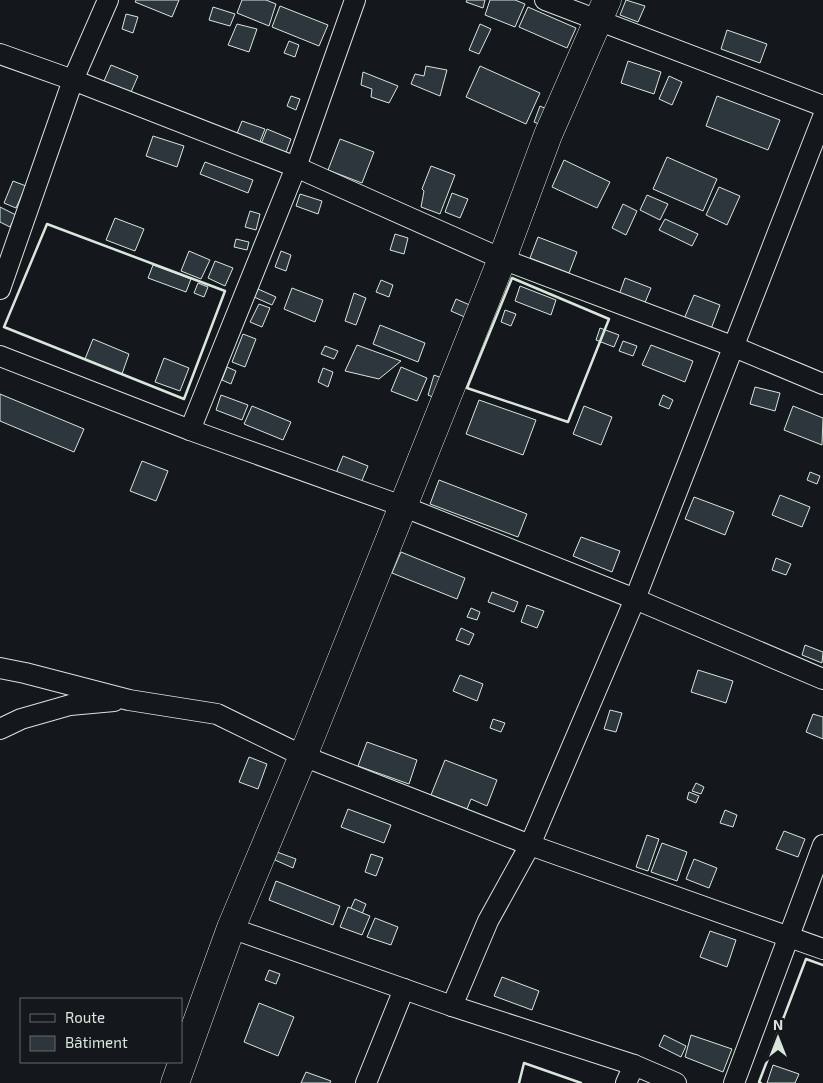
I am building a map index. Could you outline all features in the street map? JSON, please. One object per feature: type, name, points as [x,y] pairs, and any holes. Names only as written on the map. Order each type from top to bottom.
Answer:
[{"type":"street","points":[[0,289],[73,80],[108,0]]},
{"type":"street","points":[[190,430],[296,167],[355,0]]},
{"type":"street","points":[[545,0],[603,10],[823,106]]},
{"type":"street","points":[[175,1083],[231,928],[303,756],[502,259],[548,135],[603,10]]},
{"type":"street","points":[[0,54],[73,80],[296,167],[502,259],[732,346],[823,384]]},
{"type":"street","points":[[452,1006],[488,921],[530,845],[635,599],[732,346],[823,117]]},
{"type":"street","points":[[0,356],[190,430],[402,506],[635,599],[823,679]]},
{"type":"street","points":[[0,668],[129,700],[217,714],[303,756],[530,845],[823,949]]},
{"type":"street","points":[[0,729],[22,719],[70,705],[129,700]]},
{"type":"street","points":[[734,1083],[823,844]]},
{"type":"street","points":[[231,928],[452,1006],[630,1074],[676,1083]]},
{"type":"street","points":[[366,1083],[404,989]]},
{"type":"building","points":[[136,0],[179,0],[172,17],[135,2]]},
{"type":"building","points":[[242,0],[266,0],[276,4],[269,26],[237,13]]},
{"type":"building","points":[[467,0],[485,0],[483,8],[466,2]]},
{"type":"building","points":[[490,0],[515,0],[525,4],[515,27],[485,15]]},
{"type":"building","points":[[626,0],[645,6],[638,22],[620,15]]},
{"type":"building","points":[[280,6],[328,25],[319,46],[272,27]]},
{"type":"building","points":[[213,7],[235,14],[230,26],[209,20]]},
{"type":"building","points":[[528,7],[576,28],[567,48],[519,27]]},
{"type":"building","points":[[126,14],[138,17],[133,33],[122,29]]},
{"type":"building","points":[[237,24],[257,29],[249,52],[228,45]]},
{"type":"building","points":[[480,24],[491,29],[479,54],[469,50]]},
{"type":"building","points":[[727,30],[767,44],[760,63],[721,49]]},
{"type":"building","points":[[289,41],[299,45],[295,57],[284,53]]},
{"type":"building","points":[[628,61],[661,72],[654,94],[621,83]]},
{"type":"building","points":[[111,65],[138,76],[128,99],[101,88]]},
{"type":"building","points":[[426,66],[447,70],[440,96],[411,84],[415,74],[424,76]]},
{"type":"building","points":[[480,66],[540,93],[526,124],[466,97]]},
{"type":"building","points":[[363,72],[398,86],[389,103],[371,97],[372,89],[361,85]]},
{"type":"building","points":[[669,76],[682,82],[672,105],[659,99]]},
{"type":"building","points":[[291,96],[300,99],[296,110],[287,106]]},
{"type":"building","points":[[717,96],[780,120],[768,150],[706,126]]},
{"type":"building","points":[[540,106],[549,110],[543,126],[534,122]]},
{"type":"building","points":[[242,121],[265,129],[257,149],[234,141]]},
{"type":"building","points":[[267,129],[291,139],[284,158],[259,149]]},
{"type":"building","points":[[153,136],[184,146],[177,167],[146,156]]},
{"type":"building","points":[[340,139],[374,152],[362,183],[328,170]]},
{"type":"building","points":[[667,157],[717,179],[703,211],[653,189]]},
{"type":"building","points":[[564,160],[610,182],[597,208],[552,187]]},
{"type":"building","points":[[205,162],[253,180],[248,193],[200,174]]},
{"type":"building","points":[[431,166],[455,175],[440,214],[421,207],[424,191],[422,189]]},
{"type":"building","points":[[13,181],[26,186],[16,208],[4,203]]},
{"type":"building","points":[[719,187],[740,196],[727,225],[706,215]]},
{"type":"building","points":[[452,193],[468,199],[460,218],[445,212]]},
{"type":"building","points":[[300,194],[322,201],[318,214],[296,206]]},
{"type":"building","points":[[647,195],[668,204],[660,220],[640,210]]},
{"type":"building","points":[[623,204],[637,211],[626,235],[612,228]]},
{"type":"building","points":[[0,207],[16,215],[10,227],[0,222]]},
{"type":"building","points":[[250,211],[260,214],[256,230],[245,227]]},
{"type":"building","points":[[115,218],[144,229],[135,251],[106,240]]},
{"type":"building","points":[[665,219],[698,234],[692,246],[659,230]]},
{"type":"building","points":[[395,234],[408,238],[404,254],[390,250]]},
{"type":"building","points":[[538,237],[577,252],[569,273],[530,258]]},
{"type":"building","points":[[236,239],[249,242],[247,250],[234,247]]},
{"type":"building","points":[[189,251],[210,260],[201,279],[181,271]]},
{"type":"building","points":[[281,251],[291,255],[286,271],[275,267]]},
{"type":"building","points":[[215,261],[233,268],[225,286],[208,278]]},
{"type":"building","points":[[153,265],[191,279],[186,292],[148,278]]},
{"type":"building","points":[[625,278],[651,288],[644,305],[619,295]]},
{"type":"building","points":[[381,280],[393,285],[389,297],[376,292]]},
{"type":"building","points":[[198,283],[208,287],[204,297],[194,293]]},
{"type":"building","points":[[520,286],[556,300],[551,315],[515,301]]},
{"type":"building","points":[[292,288],[323,300],[315,322],[284,309]]},
{"type":"building","points":[[258,289],[276,297],[272,305],[254,297]]},
{"type":"building","points":[[354,293],[366,298],[356,325],[345,321]]},
{"type":"building","points":[[694,295],[720,305],[711,329],[684,319]]},
{"type":"building","points":[[456,299],[472,306],[467,318],[451,311]]},
{"type":"building","points":[[259,304],[270,308],[262,327],[250,322]]},
{"type":"building","points":[[505,310],[516,314],[511,326],[501,322]]},
{"type":"building","points":[[380,325],[425,343],[418,362],[373,344]]},
{"type":"building","points":[[600,328],[619,335],[614,347],[596,340]]},
{"type":"building","points":[[243,334],[256,339],[245,367],[232,362]]},
{"type":"building","points":[[93,339],[129,354],[122,374],[85,359]]},
{"type":"building","points":[[623,341],[637,346],[633,356],[619,351]]},
{"type":"building","points":[[357,345],[401,361],[379,379],[345,371]]},
{"type":"building","points":[[651,345],[693,361],[685,382],[642,365]]},
{"type":"building","points":[[325,346],[338,351],[334,359],[321,354]]},
{"type":"building","points":[[164,358],[189,368],[180,391],[155,382]]},
{"type":"building","points":[[227,367],[236,371],[231,384],[222,380]]},
{"type":"building","points":[[401,367],[427,378],[417,401],[391,391]]},
{"type":"building","points":[[323,368],[333,372],[328,387],[318,382]]},
{"type":"building","points":[[434,375],[447,380],[440,400],[428,395]]},
{"type":"building","points":[[755,387],[780,393],[775,411],[750,404]]},
{"type":"building","points":[[0,394],[84,429],[74,452],[0,421]]},
{"type":"building","points":[[221,395],[248,405],[242,420],[216,410]]},
{"type":"building","points":[[663,395],[673,400],[669,409],[659,405]]},
{"type":"building","points":[[479,400],[536,420],[523,455],[466,434]]},
{"type":"building","points":[[252,406],[291,422],[283,440],[244,424]]},
{"type":"building","points":[[584,406],[612,417],[601,445],[573,434]]},
{"type":"building","points":[[793,406],[823,418],[822,445],[784,430]]},
{"type":"building","points":[[343,456],[368,466],[361,483],[336,473]]},
{"type":"building","points":[[142,461],[168,471],[156,501],[130,491]]},
{"type":"building","points":[[810,472],[820,476],[817,484],[807,480]]},
{"type":"building","points":[[439,480],[527,514],[518,537],[430,504]]},
{"type":"building","points":[[780,495],[810,507],[802,527],[772,515]]},
{"type":"building","points":[[694,497],[734,512],[725,535],[685,519]]},
{"type":"building","points":[[581,537],[620,551],[612,572],[573,556]]},
{"type":"building","points":[[401,552],[465,578],[457,599],[392,573]]},
{"type":"building","points":[[776,558],[791,564],[786,575],[772,570]]},
{"type":"building","points":[[492,592],[518,602],[514,612],[488,602]]},
{"type":"building","points":[[527,605],[544,611],[537,628],[521,622]]},
{"type":"building","points":[[471,608],[480,612],[477,620],[467,617]]},
{"type":"building","points":[[461,628],[474,634],[469,645],[456,640]]},
{"type":"building","points":[[805,645],[823,652],[822,663],[802,655]]},
{"type":"building","points":[[698,670],[733,681],[726,703],[691,692]]},
{"type":"building","points":[[460,675],[483,684],[477,701],[453,691]]},
{"type":"building","points":[[610,710],[622,713],[616,732],[604,729]]},
{"type":"building","points":[[813,714],[823,717],[823,739],[806,732]]},
{"type":"building","points":[[493,719],[505,723],[501,732],[490,728]]},
{"type":"building","points":[[367,742],[417,760],[409,784],[358,766]]},
{"type":"building","points":[[249,757],[267,764],[258,789],[239,782]]},
{"type":"building","points":[[445,760],[497,780],[487,806],[471,799],[467,809],[431,795]]},
{"type":"building","points":[[696,783],[704,787],[701,794],[692,791]]},
{"type":"building","points":[[689,792],[699,796],[696,803],[687,799]]},
{"type":"building","points":[[348,809],[391,825],[384,843],[341,827]]},
{"type":"building","points":[[725,810],[737,815],[733,827],[720,823]]},
{"type":"building","points":[[784,831],[805,839],[798,857],[776,849]]},
{"type":"building","points":[[647,835],[659,839],[648,871],[636,867]]},
{"type":"building","points":[[662,843],[687,852],[677,881],[651,872]]},
{"type":"building","points":[[277,852],[296,859],[293,868],[275,860]]},
{"type":"building","points":[[371,854],[383,858],[376,876],[365,872]]},
{"type":"building","points":[[694,859],[717,868],[709,888],[686,879]]},
{"type":"building","points":[[276,881],[340,906],[333,925],[269,900]]},
{"type":"building","points":[[355,899],[366,904],[362,914],[350,910]]},
{"type":"building","points":[[348,907],[370,916],[362,935],[340,927]]},
{"type":"building","points":[[375,918],[398,927],[391,945],[367,937]]},
{"type":"building","points":[[710,931],[736,940],[727,967],[700,957]]},
{"type":"building","points":[[269,970],[280,974],[276,984],[265,980]]},
{"type":"building","points":[[502,977],[539,991],[532,1010],[494,996]]},
{"type":"building","points":[[259,1003],[294,1017],[278,1056],[244,1042]]},
{"type":"building","points":[[664,1035],[686,1046],[681,1057],[659,1046]]},
{"type":"building","points":[[691,1035],[732,1049],[723,1072],[685,1057]]},
{"type":"building","points":[[773,1065],[799,1074],[795,1083],[767,1083]]},
{"type":"building","points":[[306,1072],[331,1081],[330,1083],[301,1083]]},
{"type":"wall","points":[[47,224],[225,291],[184,399],[4,327],[47,224]]},
{"type":"wall","points":[[512,278],[609,319],[568,422],[467,388],[512,278]]},
{"type":"wall","points":[[761,1083],[759,1082],[806,959],[823,965]]},
{"type":"wall","points":[[519,1083],[524,1063],[581,1083]]}]
